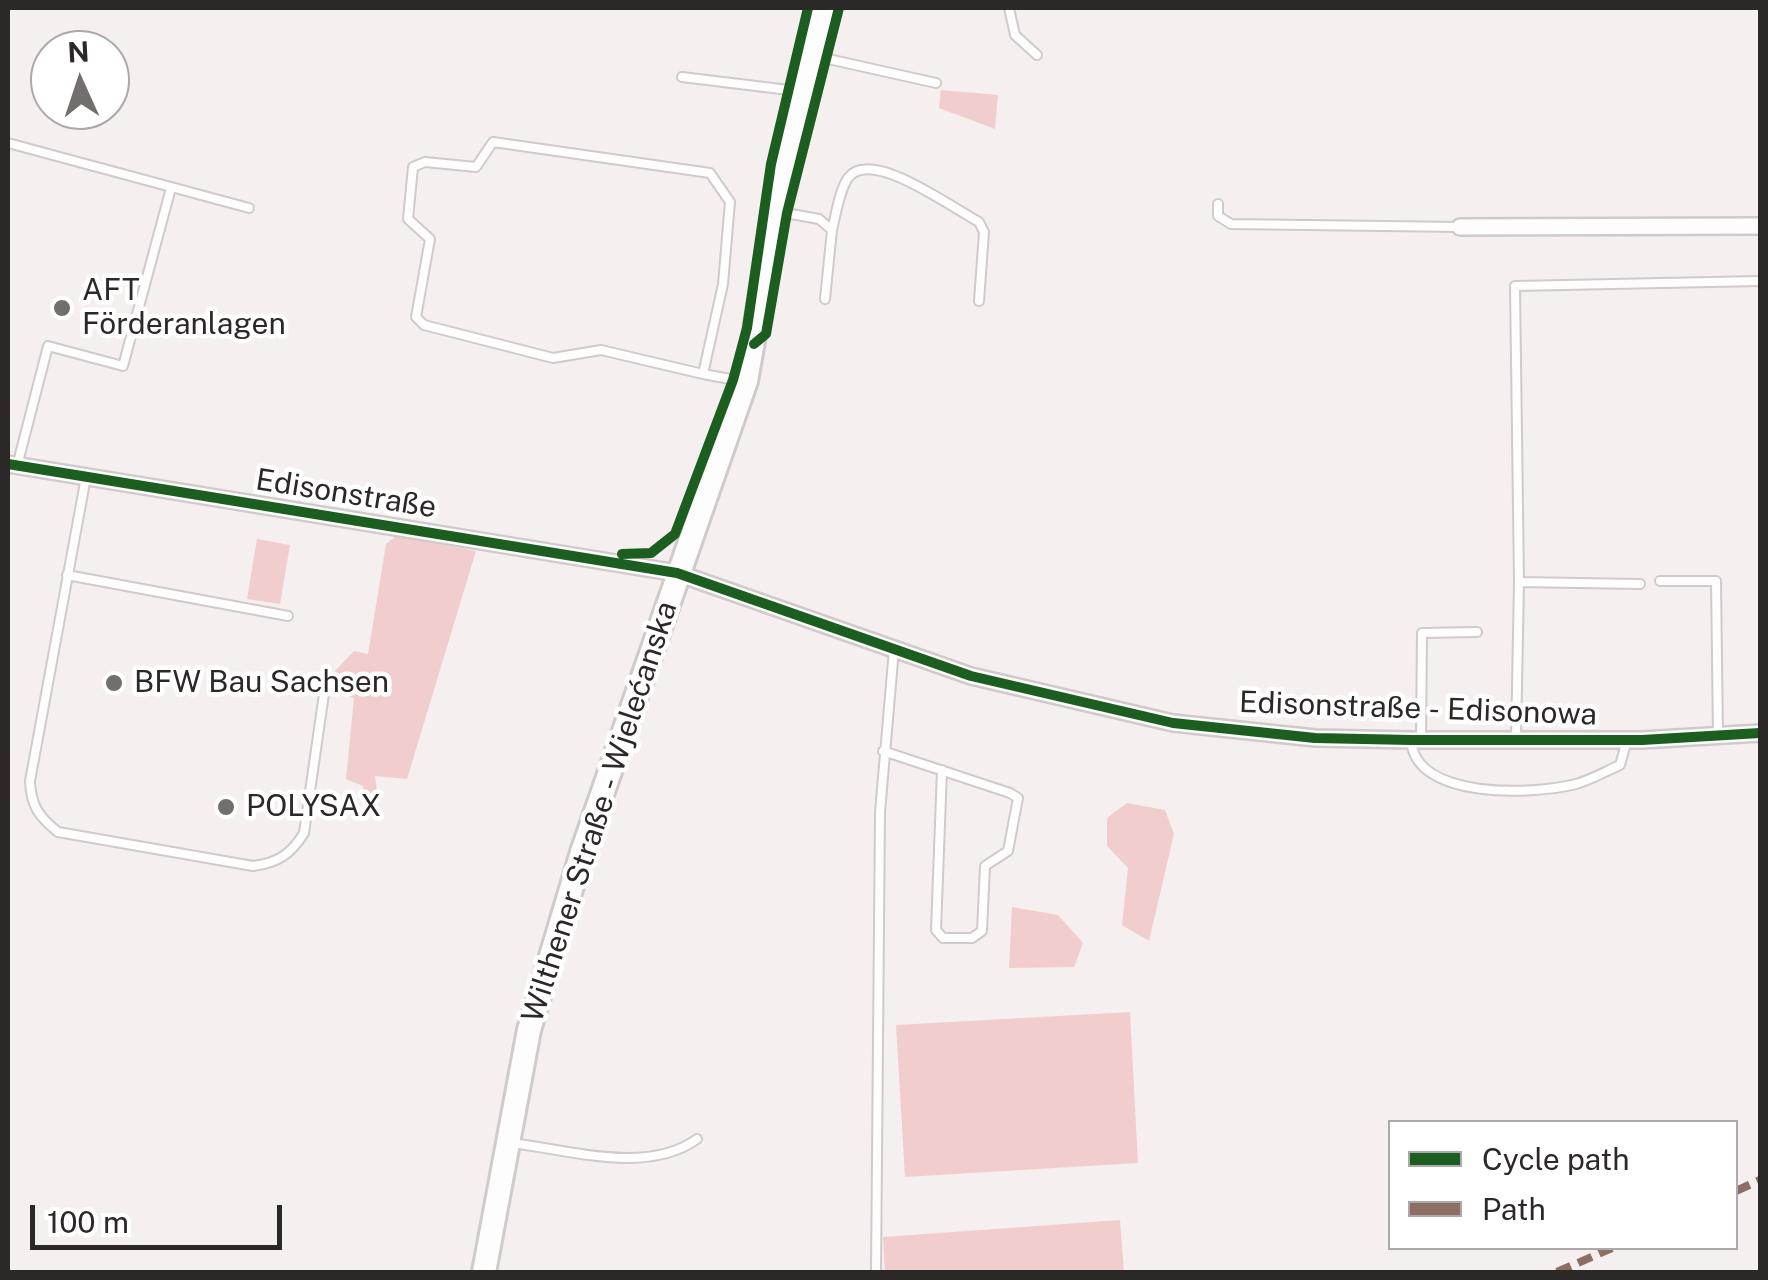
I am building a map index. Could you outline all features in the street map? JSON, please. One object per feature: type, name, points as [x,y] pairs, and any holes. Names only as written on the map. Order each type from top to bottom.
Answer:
[{"type":"main road","name":"Wilthener Straße - Wjelećanska","points":[[484,1272],[505,1142],[529,1030],[583,850],[746,382],[800,92],[823,8]]},
{"type":"street","points":[[1460,227],[1760,226]]},
{"type":"street","name":"Edisonstraße","points":[[12,465],[677,574]]},
{"type":"street","name":"Edisonstraße - Edisonowa","points":[[677,574],[1040,694],[1173,723],[1315,738],[1628,740],[1760,733]]},
{"type":"lane","points":[[1009,8],[1016,35],[1036,56]]},
{"type":"lane","points":[[810,55],[936,83]]},
{"type":"lane","points":[[682,77],[800,92]]},
{"type":"lane","points":[[704,374],[723,284],[730,202],[710,172],[492,142],[476,167],[425,162],[414,167],[408,220],[430,239],[416,317],[424,325],[553,358],[601,350],[704,374],[746,382]]},
{"type":"lane","points":[[8,144],[249,208]]},
{"type":"lane","points":[[825,299],[832,230],[847,179],[858,169],[879,167],[979,222],[984,232],[978,301]]},
{"type":"lane","points":[[12,465],[48,346],[123,366],[171,188]]},
{"type":"lane","points":[[1218,204],[1218,216],[1231,224],[1460,227]]},
{"type":"lane","points":[[776,211],[820,219],[832,230]]},
{"type":"lane","points":[[1516,740],[1519,582],[1515,286],[1760,281]]},
{"type":"lane","points":[[86,477],[30,781],[31,801],[41,818],[58,832],[254,866],[273,864],[293,850],[304,833],[326,673]]},
{"type":"lane","points":[[67,575],[288,616]]},
{"type":"lane","points":[[1660,581],[1716,581],[1718,738]]},
{"type":"lane","points":[[1519,582],[1640,584]]},
{"type":"lane","points":[[1477,632],[1422,633],[1412,756],[1422,770],[1474,788],[1520,792],[1578,784],[1620,765],[1628,740]]},
{"type":"lane","points":[[876,1272],[874,1174],[883,752],[894,648]]},
{"type":"lane","points":[[883,752],[942,770],[1018,798],[1008,850],[984,866],[982,931],[972,938],[943,938],[936,930],[942,770]]},
{"type":"lane","points":[[505,1142],[643,1158],[679,1152],[697,1139]]},
{"type":"shaded area","points":[[941,90],[998,95],[995,129],[939,108]]},
{"type":"shaded area","points":[[396,536],[476,551],[407,779],[375,776],[379,807],[367,812],[363,786],[346,779],[354,698],[334,691],[335,671],[354,651],[368,654],[386,544]]},
{"type":"shaded area","points":[[257,539],[290,545],[280,604],[247,599]]},
{"type":"shaded area","points":[[1127,803],[1165,810],[1174,834],[1149,941],[1122,925],[1128,868],[1107,846],[1107,818]]},
{"type":"shaded area","points":[[1012,907],[1058,915],[1083,943],[1074,967],[1009,968]]},
{"type":"shaded area","points":[[1130,1012],[1138,1163],[905,1177],[896,1025]]},
{"type":"shaded area","points":[[1120,1220],[1124,1272],[885,1272],[883,1237]]},
{"type":"marked path","points":[[1738,1190],[1760,1180]]},
{"type":"marked path","points":[[1557,1272],[1607,1250]]},
{"type":"cycle path","points":[[622,554],[651,553],[675,534],[733,380],[747,328],[771,164],[808,8]]},
{"type":"cycle path","points":[[754,344],[766,334],[787,213],[839,8]]},
{"type":"cycle path","points":[[8,464],[677,573],[971,676],[1173,723],[1315,738],[1411,740],[1642,740],[1760,733]]},
{"type":"place","name":"AFT Förderanlagen","points":[[62,308]]},
{"type":"place","name":"BFW Bau Sachsen","points":[[114,683]]},
{"type":"place","name":"POLYSAX","points":[[226,807]]}]
